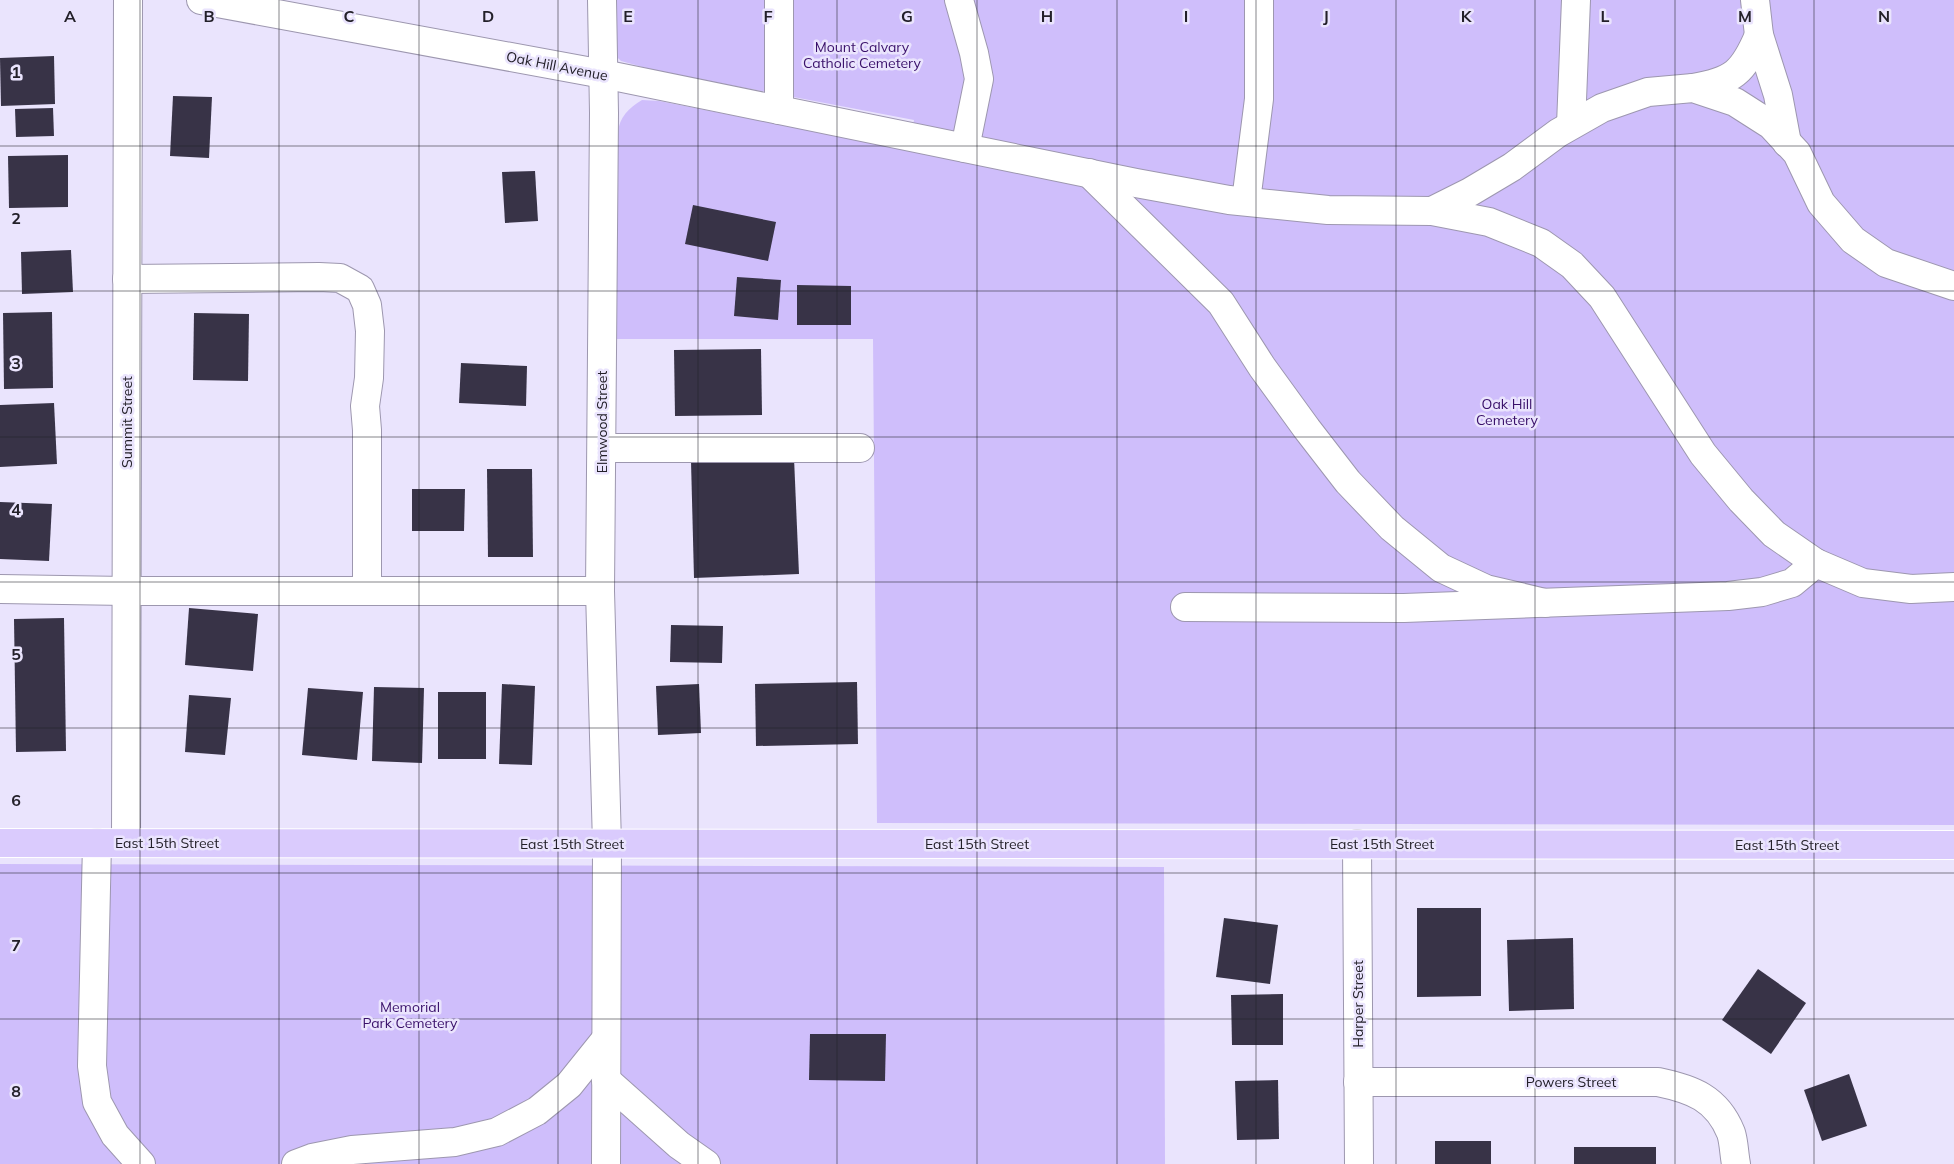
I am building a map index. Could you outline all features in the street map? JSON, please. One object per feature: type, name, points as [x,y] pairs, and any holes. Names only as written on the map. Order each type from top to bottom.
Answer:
[{"type":"main road","name":"East 15th Street","points":[[0,843],[1954,846]]},
{"type":"street","name":"Summit Street","points":[[126,843],[128,0]]},
{"type":"street","name":"Oak Hill Avenue","points":[[201,0],[603,74],[1089,173],[1246,201],[1328,210],[1432,211],[1488,222],[1540,243],[1572,265],[1602,297],[1703,454],[1741,500],[1774,534],[1816,563],[1863,583],[1910,589],[1954,587]]},
{"type":"street","name":"Elmwood Street","points":[[602,0],[602,448],[600,591],[606,844],[606,1164]]},
{"type":"street","points":[[778,0],[779,110]]},
{"type":"street","points":[[958,0],[974,53],[979,80],[965,148]]},
{"type":"street","points":[[1246,201],[1258,99],[1259,0]]},
{"type":"street","points":[[1571,126],[1576,0]]},
{"type":"street","points":[[1755,0],[1759,35],[1778,95],[1787,143]]},
{"type":"street","points":[[1432,211],[1470,192],[1512,167],[1571,126],[1602,108],[1648,92],[1693,88],[1719,83],[1738,71],[1751,54],[1759,35]]},
{"type":"street","points":[[1693,88],[1735,102],[1771,126],[1796,153],[1821,203],[1853,240],[1886,263],[1954,286]]},
{"type":"street","points":[[1089,173],[1221,303],[1262,367],[1307,429],[1348,482],[1392,528],[1441,568],[1486,589],[1546,603]]},
{"type":"street","points":[[1924,276],[1949,275],[1954,272]]},
{"type":"street","points":[[127,279],[319,277],[340,278],[360,289],[367,305],[370,331],[369,378],[364,406],[367,430],[367,591]]},
{"type":"street","points":[[602,448],[860,448]]},
{"type":"street","points":[[1185,607],[1404,608],[1728,596],[1762,592],[1792,584],[1816,563]]},
{"type":"street","points":[[0,589],[126,591],[600,591]]},
{"type":"street","points":[[97,843],[92,1066],[97,1102],[115,1135],[141,1164]]},
{"type":"street","name":"Harper Street","points":[[1357,844],[1359,1164]]},
{"type":"street","points":[[296,1164],[312,1158],[352,1150],[454,1142],[498,1132],[537,1111],[569,1085],[606,1039]]},
{"type":"street","points":[[606,1080],[679,1145],[706,1164]]},
{"type":"street","name":"Powers Street","points":[[1358,1082],[1658,1082],[1687,1088],[1714,1104],[1731,1134],[1736,1164]]},
{"type":"green space","name":"Oak Hill Cemetery","points":[[613,0],[1954,0],[1954,825],[877,823],[873,339],[615,339],[618,133],[620,122],[633,106],[642,100],[659,101],[909,150],[914,120],[657,71],[621,61],[616,56]]},
{"type":"green space","name":"Memorial Park Cemetery","points":[[0,864],[1164,867],[1165,1164],[0,1164]]},
{"type":"building","points":[[54,56],[55,104],[1,106],[0,58]]},
{"type":"building","points":[[173,96],[212,97],[209,158],[170,156]]},
{"type":"building","points":[[53,108],[54,136],[16,137],[15,109]]},
{"type":"building","points":[[68,155],[68,207],[9,208],[8,156]]},
{"type":"building","points":[[535,171],[538,221],[505,223],[502,172]]},
{"type":"building","points":[[693,205],[776,222],[768,261],[685,244]]},
{"type":"building","points":[[71,250],[73,292],[22,294],[21,252]]},
{"type":"building","points":[[737,277],[781,280],[778,320],[734,316]]},
{"type":"building","points":[[797,285],[851,286],[851,325],[797,325]]},
{"type":"building","points":[[52,312],[53,388],[4,389],[3,313]]},
{"type":"building","points":[[194,313],[249,314],[248,381],[193,380]]},
{"type":"building","points":[[761,349],[762,415],[675,416],[674,350]]},
{"type":"building","points":[[461,363],[527,366],[526,406],[459,403]]},
{"type":"building","points":[[54,403],[57,464],[0,467],[0,405]]},
{"type":"building","points":[[794,458],[799,574],[694,578],[691,461]]},
{"type":"building","points":[[487,469],[532,469],[533,557],[488,557]]},
{"type":"building","points":[[412,489],[465,489],[464,531],[412,531]]},
{"type":"building","points":[[0,502],[52,504],[49,561],[0,559]]},
{"type":"building","points":[[189,608],[258,614],[253,671],[185,665]]},
{"type":"building","points":[[64,618],[66,751],[16,752],[14,619]]},
{"type":"building","points":[[671,625],[723,626],[722,663],[670,662]]},
{"type":"building","points":[[857,682],[858,744],[756,746],[755,684]]},
{"type":"building","points":[[502,684],[535,686],[532,765],[499,764]]},
{"type":"building","points":[[699,684],[701,733],[658,735],[656,686]]},
{"type":"building","points":[[374,687],[424,688],[422,763],[372,761]]},
{"type":"building","points":[[308,688],[363,692],[357,760],[302,755]]},
{"type":"building","points":[[438,692],[486,692],[486,759],[438,759]]},
{"type":"building","points":[[189,695],[231,698],[225,755],[185,752]]},
{"type":"building","points":[[1417,908],[1481,908],[1481,996],[1417,997]]},
{"type":"building","points":[[1224,918],[1278,925],[1270,984],[1216,977]]},
{"type":"building","points":[[1573,938],[1574,1009],[1509,1011],[1507,940]]},
{"type":"building","points":[[1758,969],[1806,1003],[1771,1054],[1722,1020]]},
{"type":"building","points":[[1283,994],[1283,1045],[1232,1045],[1231,995]]},
{"type":"building","points":[[810,1034],[886,1034],[885,1081],[809,1080]]},
{"type":"building","points":[[1849,1074],[1867,1126],[1822,1141],[1804,1090]]},
{"type":"building","points":[[1278,1080],[1279,1139],[1237,1140],[1235,1081]]},
{"type":"building","points":[[1435,1141],[1491,1141],[1491,1164],[1435,1164]]},
{"type":"building","points":[[1574,1147],[1656,1147],[1656,1164],[1574,1164]]},
{"type":"park label","name":"Mount Calvary Catholic Cemetery","points":[[862,56]]}]
